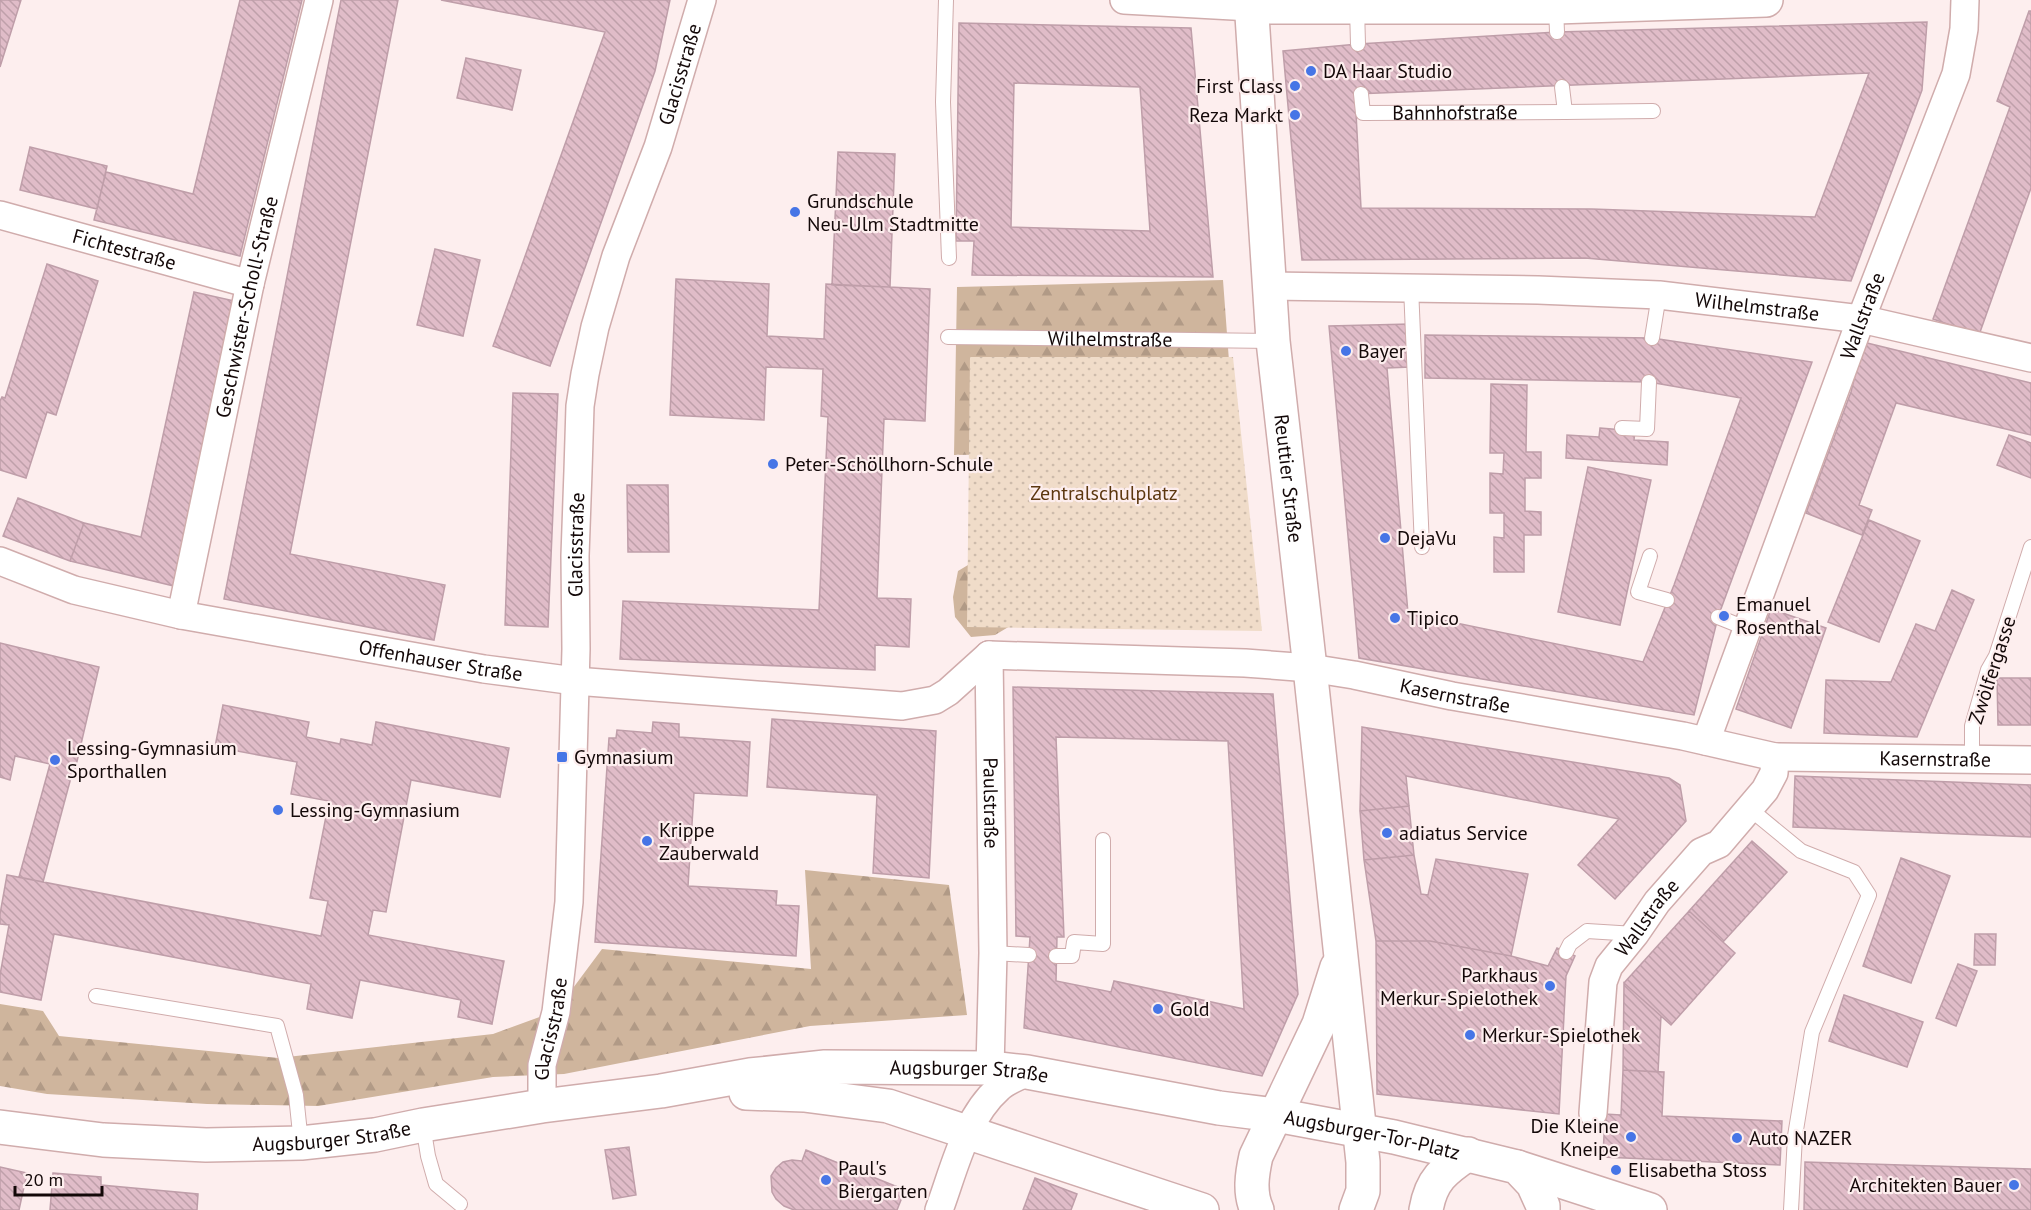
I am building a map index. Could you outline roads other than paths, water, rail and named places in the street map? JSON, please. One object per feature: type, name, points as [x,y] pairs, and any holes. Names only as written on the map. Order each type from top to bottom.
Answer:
[{"type":"street","name":"Geschwister-Scholl-Straße","points":[[181,615],[250,285],[319,0]]},
{"type":"street","name":"Glacisstraße","points":[[542,1106],[542,1065],[556,1011],[569,902],[580,406],[595,327],[616,256],[658,147],[702,0]]},
{"type":"street","points":[[1124,0],[1195,6],[1251,4],[1556,19],[1766,0]]},
{"type":"street","name":"Wallstraße","points":[[1706,741],[1861,319],[1956,75],[1964,29],[1965,0]]},
{"type":"street","name":"Reuttier Straße","points":[[1251,4],[1273,341],[1363,1162],[1363,1191],[1356,1210]]},
{"type":"street","name":"Fichtestraße","points":[[0,214],[250,285]]},
{"type":"street","name":"Wilhelmstraße","points":[[1269,286],[1411,287],[1659,295],[1861,319],[2031,358]]},
{"type":"street","name":"Offenhauser Straße","points":[[0,561],[74,590],[181,615],[484,669],[575,681],[892,706],[923,704],[935,700],[948,692],[989,655]]},
{"type":"street","name":"Kasernstraße","points":[[989,655],[1245,663],[1310,668],[1706,741],[1775,757],[2031,760]]},
{"type":"street","name":"Paulstraße","points":[[989,655],[993,953],[990,1068]]},
{"type":"street","name":"Wallstraße","points":[[1593,1113],[1603,982],[1609,966],[1657,902],[1701,852],[1719,844],[1750,809],[1765,790],[1773,774],[1775,757]]},
{"type":"street","name":"Reuttier Straße","points":[[1276,1114],[1304,1060],[1319,1024],[1341,954]]},
{"type":"street","name":"Augsburger Straße","points":[[0,1127],[114,1141],[206,1145],[301,1143],[375,1136],[423,1125],[542,1106],[661,1091],[750,1075],[825,1067],[990,1068],[1027,1071],[1219,1108],[1276,1114]]},
{"type":"street","points":[[939,1210],[968,1132],[983,1105],[1000,1087],[1027,1071]]},
{"type":"street","name":"Augsburger Straße","points":[[661,1091],[815,1096],[888,1106],[1202,1210]]},
{"type":"street","name":"Augsburger-Tor-Platz","points":[[1257,1210],[1253,1202],[1252,1173],[1256,1156],[1276,1114],[1468,1154],[1517,1167]]},
{"type":"street","points":[[1426,1210],[1431,1188],[1446,1168],[1468,1154]]},
{"type":"street","points":[[1517,1167],[1533,1184],[1543,1210]]},
{"type":"street","points":[[1517,1167],[1650,1210]]},
{"type":"lane","points":[[946,0],[944,102],[949,258]]},
{"type":"lane","points":[[1357,8],[1358,44]]},
{"type":"lane","points":[[1562,87],[1565,112]]},
{"type":"lane","name":"Bahnhofstraße","points":[[1361,94],[1363,113],[1653,111]]},
{"type":"lane","points":[[1411,287],[1422,547]]},
{"type":"lane","points":[[1652,338],[1659,295]]},
{"type":"lane","name":"Wilhelmstraße","points":[[948,337],[1273,341]]},
{"type":"lane","points":[[1622,428],[1652,429],[1649,382]]},
{"type":"lane","name":"Zwölfergasse","points":[[1972,760],[1972,726],[1988,670],[1996,656],[2031,547]]},
{"type":"lane","points":[[1650,556],[1638,592],[1668,600]]},
{"type":"lane","points":[[1718,617],[1748,629]]},
{"type":"lane","points":[[1750,809],[1801,851],[1854,872],[1869,895],[1812,1032],[1795,1136],[1791,1210]]},
{"type":"lane","points":[[1056,957],[1072,956],[1074,942],[1103,944],[1103,840]]},
{"type":"lane","points":[[1566,952],[1570,944],[1587,931],[1635,934]]},
{"type":"lane","points":[[993,953],[1029,955]]},
{"type":"lane","points":[[96,996],[277,1026],[296,1095],[301,1143]]},
{"type":"lane","points":[[423,1125],[436,1184],[460,1204]]},
{"type":"place","name":"DA Haar Studio","points":[[1311,71]]},
{"type":"place","name":"First Class","points":[[1295,86]]},
{"type":"place","name":"Reza Markt","points":[[1295,115]]},
{"type":"place","name":"Grundschule Neu-Ulm Stadtmitte","points":[[795,212]]},
{"type":"place","name":"Bayer","points":[[1346,351]]},
{"type":"place","name":"Peter-Schöllhorn-Schule","points":[[773,464]]},
{"type":"place","name":"DejaVu","points":[[1385,538]]},
{"type":"place","name":"Emanuel Rosenthal","points":[[1724,616]]},
{"type":"place","name":"Tipico","points":[[1395,618]]},
{"type":"place","name":"Gymnasium","points":[[562,757]]},
{"type":"place","name":"Lessing-Gymnasium Sporthallen","points":[[55,760]]},
{"type":"place","name":"Lessing-Gymnasium","points":[[278,810]]},
{"type":"place","name":"adiatus Service","points":[[1387,833]]},
{"type":"place","name":"Krippe Zauberwald","points":[[647,841]]},
{"type":"place","name":"Parkhaus Merkur-Spielothek","points":[[1550,986]]},
{"type":"place","name":"Gold","points":[[1158,1009]]},
{"type":"place","name":"Merkur-Spielothek","points":[[1470,1035]]},
{"type":"place","name":"Die Kleine Kneipe","points":[[1631,1137]]},
{"type":"place","name":"Auto NAZER","points":[[1737,1138]]},
{"type":"place","name":"Elisabetha Stoss","points":[[1616,1170]]},
{"type":"place","name":"Paul's Biergarten","points":[[826,1180]]},
{"type":"place","name":"Architekten Bauer","points":[[2014,1185]]},
{"type":"park label","name":"Zentralschulplatz","points":[[1104,493]]}]
